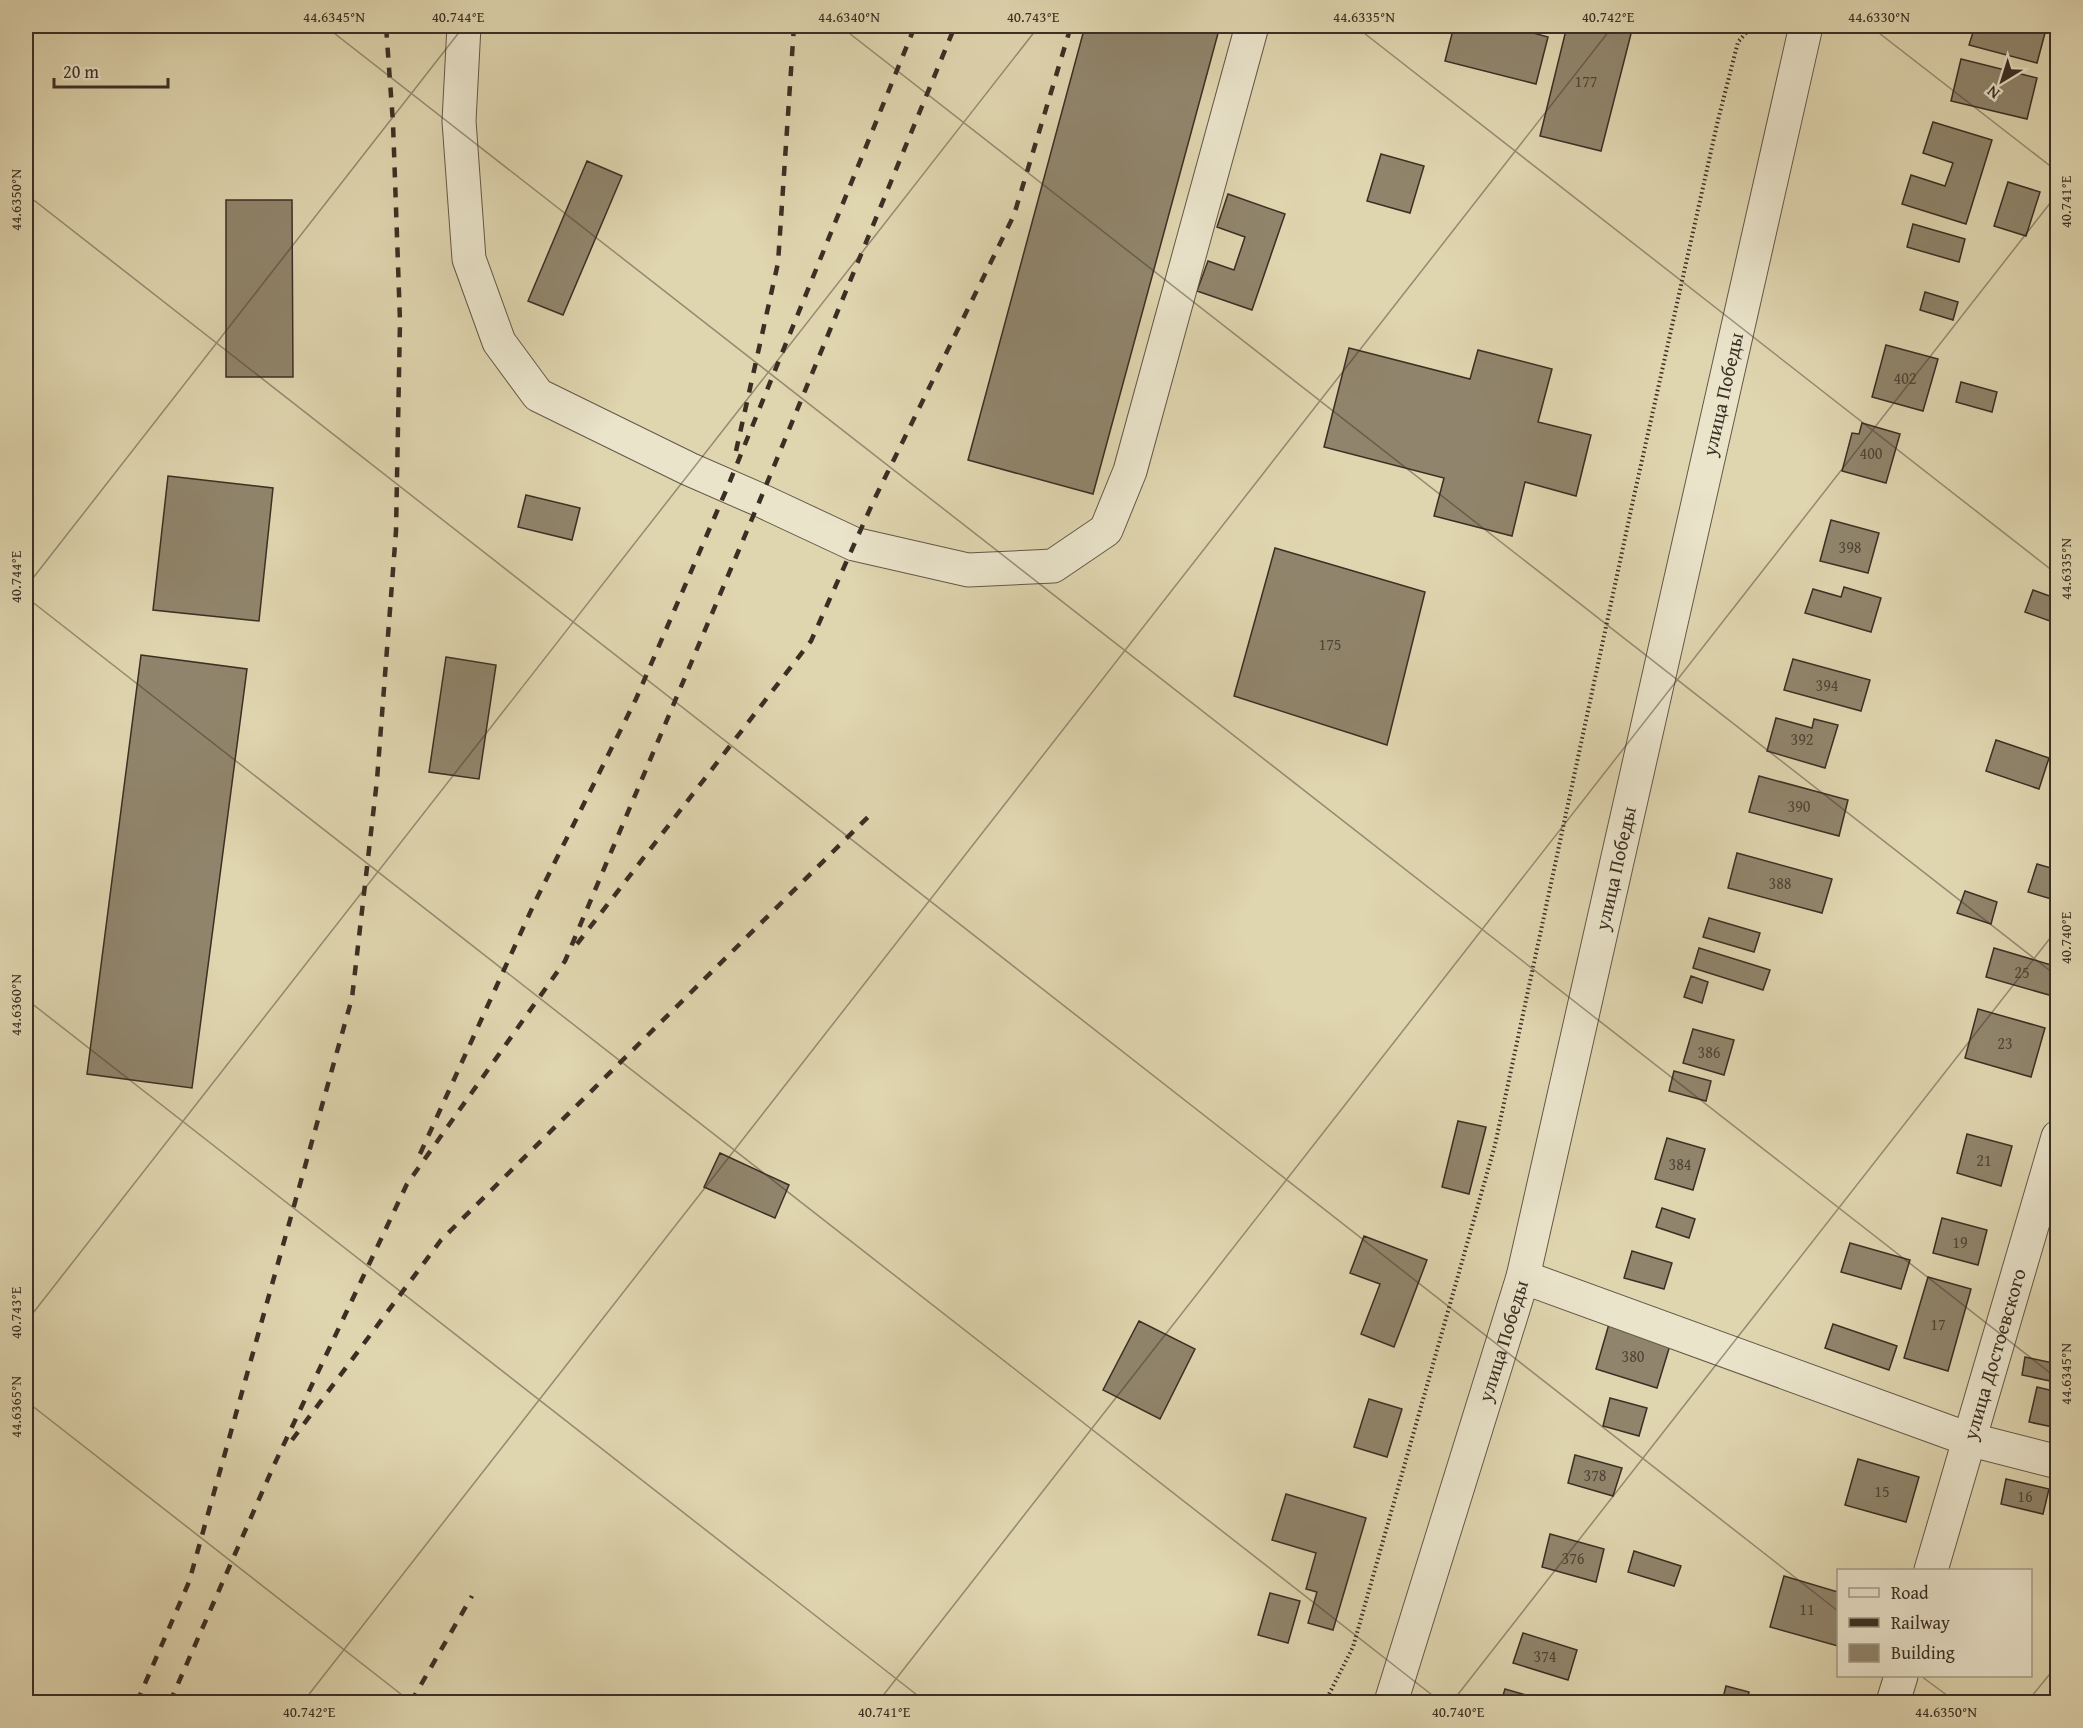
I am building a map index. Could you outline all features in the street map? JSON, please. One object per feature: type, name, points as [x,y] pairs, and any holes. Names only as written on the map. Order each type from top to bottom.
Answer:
[{"type":"street","points":[[464,26],[459,121],[469,259],[499,342],[538,395],[689,469],[854,544],[968,570],[1053,566],[1106,530],[1130,471],[1252,26]]},
{"type":"street","name":"улица Победы","points":[[1390,1702],[1523,1277],[1806,26]]},
{"type":"street","name":"улица Достоевского","points":[[1931,1569],[2058,1137]]},
{"type":"street","points":[[1523,1277],[1968,1439],[2058,1462]]},
{"type":"street","points":[[1893,1702],[1901,1677]]},
{"type":"path","points":[[1324,1702],[1353,1647],[1495,1145],[1634,496],[1718,120],[1738,42],[1752,26]]},
{"type":"building","points":[[1085,26],[1220,26],[1093,494],[968,460]]},
{"type":"building","points":[[1454,26],[1507,26],[1548,37],[1536,84],[1445,61]]},
{"type":"building","points":[[1567,26],[1633,26],[1601,151],[1540,136]]},
{"type":"building","points":[[1975,26],[2016,26],[2045,33],[2037,63],[1969,45]]},
{"type":"building","points":[[1961,59],[2037,78],[2027,119],[1951,101]]},
{"type":"building","points":[[1933,122],[1992,140],[1966,224],[1902,204],[1911,175],[1945,186],[1953,163],[1923,153]]},
{"type":"building","points":[[1381,154],[1424,166],[1410,213],[1367,201]]},
{"type":"building","points":[[587,161],[622,176],[563,315],[528,301]]},
{"type":"building","points":[[2008,182],[2040,192],[2026,236],[1994,226]]},
{"type":"building","points":[[1228,194],[1285,214],[1252,310],[1197,291],[1208,261],[1234,270],[1245,237],[1217,227]]},
{"type":"building","points":[[226,200],[292,200],[293,377],[226,377]]},
{"type":"building","points":[[1913,224],[1965,239],[1959,262],[1907,247]]},
{"type":"building","points":[[1925,292],[1958,302],[1953,320],[1920,310]]},
{"type":"building","points":[[1886,345],[1938,359],[1923,411],[1872,397]]},
{"type":"building","points":[[1349,348],[1470,379],[1478,350],[1552,369],[1538,422],[1591,435],[1576,496],[1525,482],[1512,536],[1434,516],[1444,478],[1324,447]]},
{"type":"building","points":[[1961,382],[1997,392],[1992,412],[1956,402]]},
{"type":"building","points":[[1862,423],[1900,434],[1886,483],[1842,471],[1852,433],[1859,434]]},
{"type":"building","points":[[168,476],[273,488],[259,621],[153,610]]},
{"type":"building","points":[[526,495],[580,508],[572,540],[518,527]]},
{"type":"building","points":[[1831,520],[1879,533],[1868,573],[1820,561]]},
{"type":"building","points":[[1275,548],[1425,592],[1387,745],[1234,696]]},
{"type":"building","points":[[1844,587],[1881,598],[1871,632],[1805,613],[1813,589],[1841,597]]},
{"type":"building","points":[[2033,590],[2058,599],[2058,624],[2025,612]]},
{"type":"building","points":[[141,655],[247,669],[192,1088],[87,1074]]},
{"type":"building","points":[[446,657],[496,665],[479,779],[429,772]]},
{"type":"building","points":[[1793,659],[1870,680],[1861,711],[1784,690]]},
{"type":"building","points":[[1776,718],[1812,728],[1814,719],[1838,725],[1825,768],[1767,751]]},
{"type":"building","points":[[1996,740],[2049,758],[2039,789],[1986,771]]},
{"type":"building","points":[[1759,776],[1848,800],[1839,836],[1749,812]]},
{"type":"building","points":[[1737,853],[1832,879],[1822,913],[1728,888]]},
{"type":"building","points":[[2037,864],[2058,870],[2058,901],[2028,892]]},
{"type":"building","points":[[1965,891],[1997,902],[1991,924],[1957,913]]},
{"type":"building","points":[[1709,918],[1760,933],[1754,952],[1703,937]]},
{"type":"building","points":[[1699,948],[1770,970],[1763,990],[1693,968]]},
{"type":"building","points":[[1994,948],[2058,967],[2056,997],[1986,977]]},
{"type":"building","points":[[1691,976],[1708,982],[1702,1003],[1684,997]]},
{"type":"building","points":[[1978,1009],[2045,1028],[2031,1077],[1965,1058]]},
{"type":"building","points":[[1693,1029],[1734,1040],[1724,1075],[1683,1063]]},
{"type":"building","points":[[1674,1071],[1711,1081],[1706,1101],[1669,1091]]},
{"type":"building","points":[[1458,1121],[1486,1127],[1469,1194],[1442,1187]]},
{"type":"building","points":[[1967,1134],[2012,1146],[2001,1186],[1957,1173]]},
{"type":"building","points":[[1667,1138],[1705,1149],[1693,1190],[1655,1179]]},
{"type":"building","points":[[720,1153],[789,1185],[775,1218],[704,1187]]},
{"type":"building","points":[[1662,1208],[1695,1219],[1689,1238],[1656,1227]]},
{"type":"building","points":[[1942,1218],[1987,1230],[1978,1265],[1933,1253]]},
{"type":"building","points":[[1364,1236],[1427,1260],[1394,1347],[1361,1334],[1380,1284],[1350,1273]]},
{"type":"building","points":[[1850,1243],[1910,1260],[1901,1289],[1841,1272]]},
{"type":"building","points":[[1632,1251],[1672,1263],[1664,1289],[1624,1278]]},
{"type":"building","points":[[1928,1277],[1971,1289],[1948,1371],[1904,1358]]},
{"type":"building","points":[[1139,1321],[1195,1349],[1160,1419],[1103,1390]]},
{"type":"building","points":[[1609,1324],[1671,1342],[1657,1388],[1596,1369]]},
{"type":"building","points":[[1833,1324],[1897,1346],[1889,1370],[1825,1348]]},
{"type":"building","points":[[2025,1357],[2058,1364],[2055,1382],[2022,1375]]},
{"type":"building","points":[[2037,1387],[2058,1392],[2058,1428],[2029,1422]]},
{"type":"building","points":[[1610,1398],[1647,1408],[1639,1436],[1603,1426]]},
{"type":"building","points":[[1369,1399],[1402,1409],[1387,1457],[1354,1447]]},
{"type":"building","points":[[1575,1455],[1622,1468],[1613,1496],[1568,1483]]},
{"type":"building","points":[[1858,1459],[1919,1477],[1906,1522],[1845,1505]]},
{"type":"building","points":[[2006,1479],[2049,1489],[2043,1514],[2001,1504]]},
{"type":"building","points":[[1286,1494],[1366,1518],[1333,1630],[1308,1623],[1317,1592],[1306,1589],[1316,1553],[1272,1540]]},
{"type":"building","points":[[1550,1534],[1604,1549],[1596,1582],[1542,1567]]},
{"type":"building","points":[[1634,1551],[1681,1566],[1674,1586],[1628,1572]]},
{"type":"building","points":[[1784,1576],[1837,1592],[1837,1646],[1770,1627]]},
{"type":"building","points":[[1270,1593],[1300,1601],[1288,1643],[1258,1635]]},
{"type":"building","points":[[1523,1633],[1577,1650],[1568,1680],[1513,1663]]},
{"type":"building","points":[[1726,1686],[1749,1692],[1747,1702],[1722,1702]]},
{"type":"building","points":[[1505,1689],[1550,1702],[1501,1702]]},
{"type":"railway","points":[[137,1702],[189,1582],[352,998],[377,780],[396,531],[400,321],[393,123],[386,26]]},
{"type":"railway","points":[[736,451],[778,263],[794,26]]},
{"type":"railway","points":[[420,1154],[534,904],[636,699],[728,486],[915,26]]},
{"type":"railway","points":[[170,1702],[274,1465],[407,1184],[565,961],[760,500],[955,26]]},
{"type":"railway","points":[[577,944],[811,641],[874,500],[1014,215],[1071,26]]},
{"type":"railway","points":[[292,1440],[441,1240],[871,814]]},
{"type":"railway","points":[[411,1702],[472,1596]]}]
